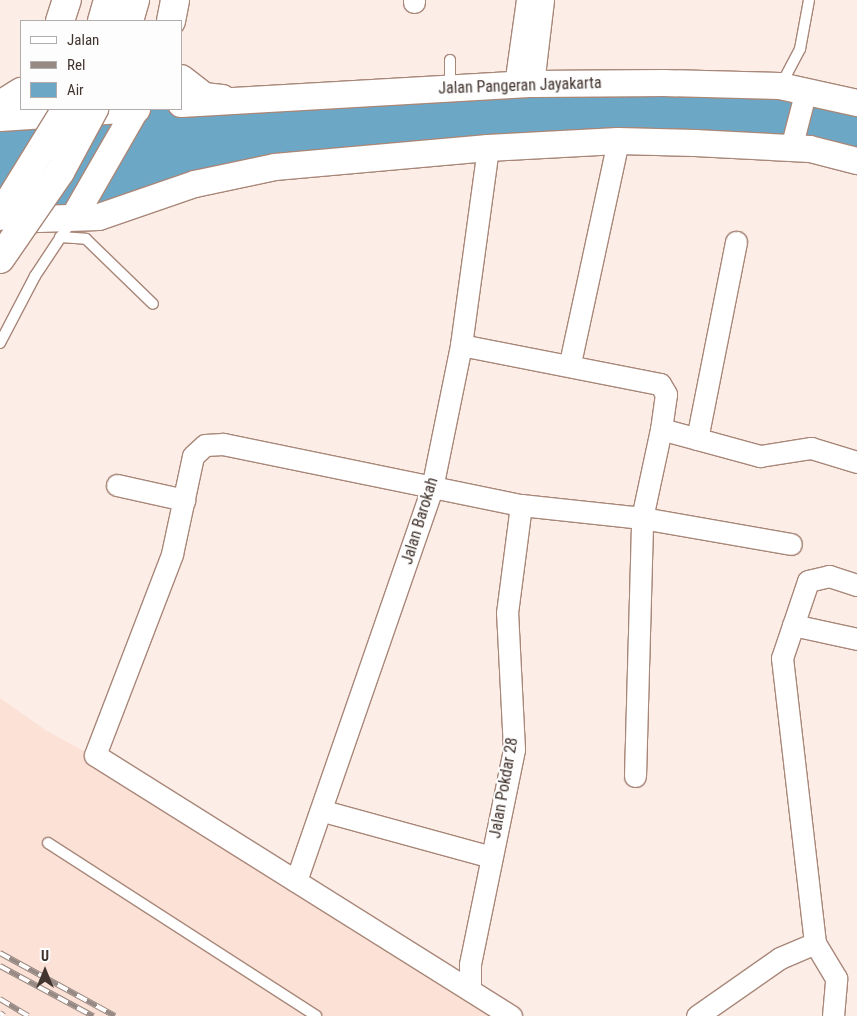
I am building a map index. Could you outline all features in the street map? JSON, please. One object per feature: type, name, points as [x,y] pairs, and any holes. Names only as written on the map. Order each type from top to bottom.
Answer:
[{"type":"main road","points":[[102,20],[108,0]]},
{"type":"main road","points":[[129,20],[135,0]]},
{"type":"main road","points":[[170,20],[175,0]]},
{"type":"main road","points":[[182,80],[204,97],[222,99]]},
{"type":"main road","points":[[0,105],[20,93]]},
{"type":"main road","points":[[0,216],[65,110]]},
{"type":"main road","points":[[0,259],[60,172],[93,110]]},
{"type":"street","points":[[524,84],[527,0]]},
{"type":"street","points":[[524,84],[543,0]]},
{"type":"street","name":"Jalan Pangeran Jayakarta","points":[[182,104],[222,99],[524,84],[780,86],[857,102]]},
{"type":"street","points":[[790,148],[806,90]]},
{"type":"street","points":[[0,118],[134,112]]},
{"type":"street","points":[[67,227],[134,112]]},
{"type":"street","points":[[570,363],[618,141]]},
{"type":"street","points":[[0,220],[67,227],[195,184],[275,167],[488,148],[618,141],[790,148],[857,161]]},
{"type":"street","name":"Jalan Barokah","points":[[296,881],[323,810],[432,488],[461,345],[488,148]]},
{"type":"street","points":[[698,439],[736,242]]},
{"type":"street","points":[[461,345],[570,363],[660,384],[666,394],[661,429],[642,518],[635,776]]},
{"type":"street","points":[[661,429],[760,456],[812,448],[857,462]]},
{"type":"street","points":[[512,1016],[95,755],[172,554],[193,456],[204,445],[223,444],[521,505],[642,518],[790,544]]},
{"type":"street","points":[[117,485],[184,500]]},
{"type":"street","name":"Jalan Pokdar 28","points":[[470,990],[470,964],[514,749],[507,613],[521,505]]},
{"type":"street","points":[[833,1016],[833,968],[815,943],[782,658],[793,626],[796,607],[815,577],[829,576],[857,585]]},
{"type":"street","points":[[793,626],[857,639]]},
{"type":"street","points":[[323,810],[491,857]]},
{"type":"street","points":[[697,1016],[780,958],[815,943]]},
{"type":"lane","points":[[780,86],[800,49],[809,0]]},
{"type":"lane","points":[[450,60],[450,88]]},
{"type":"lane","points":[[0,343],[67,227],[86,239],[153,304]]},
{"type":"lane","points":[[48,843],[316,1016]]},
{"type":"shaded area","points":[[0,698],[47,731],[207,818],[512,1016],[0,1016]]},
{"type":"water","points":[[515,85],[857,103],[857,161],[488,148],[0,220],[0,120],[147,110],[182,110],[182,108]]},
{"type":"railway","points":[[0,953],[115,1016]]},
{"type":"railway","points":[[0,966],[93,1016]]},
{"type":"railway","points":[[0,999],[28,1016]]},
{"type":"railway","points":[[0,1013],[4,1016]]}]
